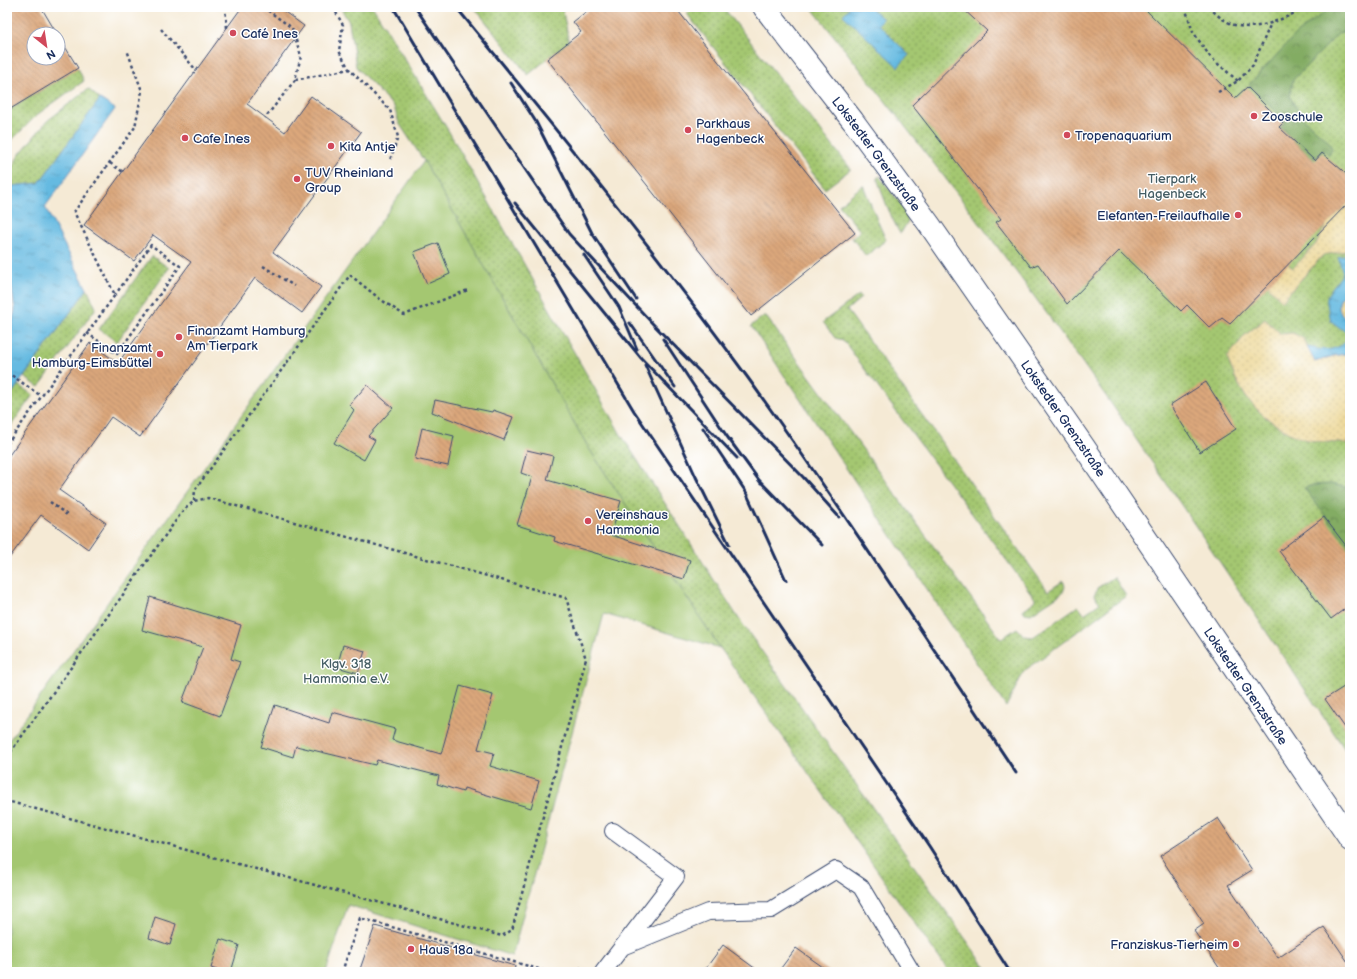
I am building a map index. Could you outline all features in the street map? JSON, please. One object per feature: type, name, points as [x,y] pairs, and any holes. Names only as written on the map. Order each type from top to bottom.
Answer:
[{"type":"street","name":"Lokstedter Grenzstraße","points":[[764,7],[853,121],[929,224],[1084,447],[1350,839]]},
{"type":"lane","points":[[603,972],[676,877],[613,831]]},
{"type":"lane","points":[[622,946],[708,912],[771,910],[836,870],[860,887],[912,972]]},
{"type":"path","points":[[225,7],[227,28]]},
{"type":"path","points":[[263,7],[292,28],[301,56],[295,80],[265,118]]},
{"type":"path","points":[[333,7],[343,25],[339,51],[349,69],[390,110],[398,137],[390,160]]},
{"type":"path","points":[[1185,7],[1193,32],[1211,58],[1238,81]]},
{"type":"path","points":[[1209,7],[1226,21],[1238,26],[1250,27],[1272,22],[1292,15],[1306,7]]},
{"type":"path","points":[[1218,92],[1238,81],[1253,65],[1272,22]]},
{"type":"path","points":[[161,29],[196,70]]},
{"type":"path","points":[[115,295],[74,212],[135,127],[142,91],[127,50]]},
{"type":"path","points":[[295,80],[349,69]]},
{"type":"path","points":[[7,150],[12,153]]},
{"type":"path","points":[[110,163],[123,172]]},
{"type":"path","points":[[7,444],[151,246],[180,266],[117,354],[88,333]]},
{"type":"path","points":[[264,266],[294,286]]},
{"type":"path","points":[[194,502],[196,490],[350,275],[380,299],[404,315],[468,290]]},
{"type":"path","points":[[7,372],[42,396]]},
{"type":"path","points":[[7,756],[182,512],[194,502],[208,498],[566,598],[586,659],[512,930],[502,936],[7,801]]},
{"type":"path","points":[[50,502],[67,515]]},
{"type":"path","points":[[342,972],[360,918],[549,972]]},
{"type":"green space","points":[[340,7],[373,7],[448,130],[620,433],[739,619],[989,972],[949,972],[720,648],[588,447],[424,161],[399,123],[394,107],[356,67],[349,22]]},
{"type":"green space","points":[[474,7],[562,7],[569,41],[528,75]]},
{"type":"green space","points":[[695,7],[723,7],[851,169],[825,189],[687,14]]},
{"type":"green space","name":"Tierpark Hagenbeck","points":[[811,7],[1350,7],[1350,757],[1184,508],[1081,361],[982,226]]},
{"type":"green space","points":[[1331,7],[1350,7],[1350,31],[1344,31],[1338,34],[1293,80],[1290,97],[1301,116],[1329,142],[1332,149],[1329,155],[1324,150],[1295,178],[1269,154],[1288,134],[1281,127],[1286,121],[1249,85],[1295,35]]},
{"type":"green space","points":[[78,68],[84,81],[38,114],[7,145],[7,111]]},
{"type":"green space","points":[[88,89],[100,99],[39,183],[13,186],[7,195],[7,176],[19,155],[47,121]]},
{"type":"green space","name":"Klgv. 318 Hammonia e.V.","points":[[424,161],[588,447],[720,648],[604,614],[512,956],[348,905],[326,972],[194,972],[187,970],[186,972],[7,972],[7,743]]},
{"type":"green space","points":[[879,176],[907,212],[908,221],[901,233],[896,226],[884,199],[877,178]]},
{"type":"green space","points":[[863,185],[886,240],[866,256],[852,238],[860,231],[839,205]]},
{"type":"green space","points":[[152,256],[169,268],[117,342],[99,329]]},
{"type":"green space","points":[[87,289],[96,308],[39,387],[24,377]]},
{"type":"green space","points":[[859,295],[861,298],[847,310],[1048,591],[1063,581],[1065,584],[1062,593],[1031,614],[1025,613],[1023,610],[1036,600],[843,340],[835,338],[823,322]]},
{"type":"green space","points":[[765,315],[1001,639],[1017,628],[1024,636],[1033,637],[1078,606],[1084,614],[1100,603],[1094,595],[1097,588],[1114,577],[1126,596],[1024,671],[1006,707],[751,326]]},
{"type":"green space","points":[[18,385],[33,395],[7,431],[7,400]]},
{"type":"green space","points":[[1331,484],[1350,488],[1350,548],[1304,488],[1313,485]]},
{"type":"sand","points":[[1350,201],[1350,259],[1347,251],[1323,255],[1282,301],[1267,285],[1288,264],[1293,268],[1316,244],[1326,225]]},
{"type":"sand","points":[[1350,287],[1350,322],[1341,313],[1339,304],[1342,296]]},
{"type":"sand","points":[[1265,319],[1281,334],[1293,333],[1304,339],[1315,362],[1333,356],[1350,353],[1350,444],[1317,441],[1298,437],[1269,420],[1246,397],[1235,378],[1227,358],[1245,335]]},
{"type":"water","points":[[850,7],[872,7],[871,8],[883,19],[878,24],[909,55],[898,67],[843,15]]},
{"type":"water","points":[[100,99],[115,109],[45,207],[87,289],[7,400],[7,348],[15,310],[11,282],[7,276],[7,195],[13,186],[39,183]]},
{"type":"water","points":[[1349,255],[1350,287],[1340,300],[1339,309],[1350,322],[1350,353],[1333,356],[1315,362],[1307,347],[1329,350],[1338,347],[1348,340],[1347,333],[1331,321],[1327,298],[1329,292],[1343,273],[1338,257]]},
{"type":"building","points":[[7,7],[41,7],[52,26],[26,26],[26,66],[66,66],[66,48],[78,68],[7,111]]},
{"type":"building","points":[[242,7],[278,7],[304,26],[247,104],[285,132],[311,96],[361,132],[273,252],[321,287],[302,313],[255,278],[140,437],[111,417],[59,490],[106,523],[88,549],[41,515],[7,561],[7,458],[90,343],[118,363],[191,262],[153,235],[134,261],[84,225]]},
{"type":"building","name":"Parkhaus Hagenbeck","points":[[592,7],[675,7],[855,233],[751,316],[547,59],[581,32],[573,22]]},
{"type":"building","name":"Tropenaquarium","points":[[961,7],[1143,7],[1235,98],[1247,87],[1283,123],[1279,127],[1315,161],[1322,153],[1342,170],[1350,178],[1350,201],[1230,324],[1222,318],[1210,328],[1187,305],[1181,311],[1119,251],[1067,304],[1038,264],[1031,267],[996,222],[1001,219],[912,105],[987,31]]},
{"type":"building","points":[[438,243],[450,274],[427,284],[414,252]]},
{"type":"building","points":[[1206,382],[1236,429],[1200,452],[1170,405]]},
{"type":"building","points":[[367,385],[393,408],[368,436],[375,440],[364,460],[334,443],[354,410],[349,405]]},
{"type":"building","points":[[435,400],[492,412],[493,410],[513,417],[504,440],[432,412]]},
{"type":"building","points":[[422,428],[454,436],[448,466],[415,459]]},
{"type":"building","points":[[527,450],[553,456],[547,480],[621,501],[611,535],[690,560],[684,579],[554,541],[555,537],[517,525],[532,477],[521,473]]},
{"type":"building","points":[[1324,517],[1350,551],[1350,605],[1331,619],[1279,551]]},
{"type":"building","points":[[150,597],[241,625],[231,659],[240,662],[220,716],[182,702],[203,647],[142,630]]},
{"type":"building","points":[[343,645],[365,651],[358,673],[337,667]]},
{"type":"building","points":[[1350,683],[1350,735],[1325,699]]},
{"type":"building","points":[[460,686],[493,695],[478,749],[494,753],[490,766],[539,781],[531,808],[464,788],[463,792],[437,784],[439,776],[377,760],[375,765],[296,746],[293,757],[261,747],[275,705],[329,723],[332,712],[395,729],[392,740],[441,754]]},
{"type":"building","points":[[1218,818],[1252,870],[1228,885],[1278,958],[1324,927],[1350,965],[1350,972],[1222,972],[1194,931],[1204,924],[1160,856]]},
{"type":"building","points":[[155,917],[176,924],[170,945],[149,938]]},
{"type":"building","name":"Haus 18a","points":[[375,926],[515,966],[514,972],[359,972]]},
{"type":"building","points":[[220,939],[239,945],[231,972],[223,972],[211,968]]},
{"type":"building","points":[[723,945],[760,972],[703,972]]},
{"type":"building","points":[[796,948],[830,972],[778,972]]},
{"type":"railway","points":[[393,7],[634,411],[929,846],[1010,972]]},
{"type":"railway","points":[[415,7],[569,234],[653,324],[803,477],[839,517]]},
{"type":"railway","points":[[456,7],[641,237],[748,378],[850,525],[1016,773]]},
{"type":"railway","points":[[511,83],[536,122],[592,233],[636,299]]},
{"type":"railway","points":[[515,203],[641,358],[737,458]]},
{"type":"railway","points":[[584,255],[619,307],[637,349]]},
{"type":"railway","points":[[630,323],[675,387]]},
{"type":"railway","points":[[663,339],[726,435],[761,483]]},
{"type":"railway","points":[[645,365],[696,477],[729,544]]},
{"type":"railway","points":[[703,428],[748,495]]},
{"type":"railway","points":[[758,479],[822,545]]},
{"type":"railway","points":[[745,490],[786,580]]},
{"type":"place","name":"Café Ines","points":[[233,33]]},
{"type":"place","name":"Zooschule","points":[[1254,116]]},
{"type":"place","name":"Parkhaus Hagenbeck","points":[[688,130]]},
{"type":"place","name":"Tropenaquarium","points":[[1067,135]]},
{"type":"place","name":"Cafe Ines","points":[[185,138]]},
{"type":"place","name":"Kita Antje","points":[[331,146]]},
{"type":"place","name":"TUV Rheinland Group","points":[[297,179]]},
{"type":"place","name":"Elefanten-Freilaufhalle","points":[[1238,215]]},
{"type":"place","name":"Finanzamt Hamburg Am Tierpark","points":[[179,337]]},
{"type":"place","name":"Finanzamt Hamburg-Eimsbüttel","points":[[160,354]]},
{"type":"place","name":"Vereinshaus Hammonia","points":[[588,521]]},
{"type":"place","name":"Franziskus-Tierheim","points":[[1236,944]]},
{"type":"place","name":"Haus 18a","points":[[411,949]]}]
